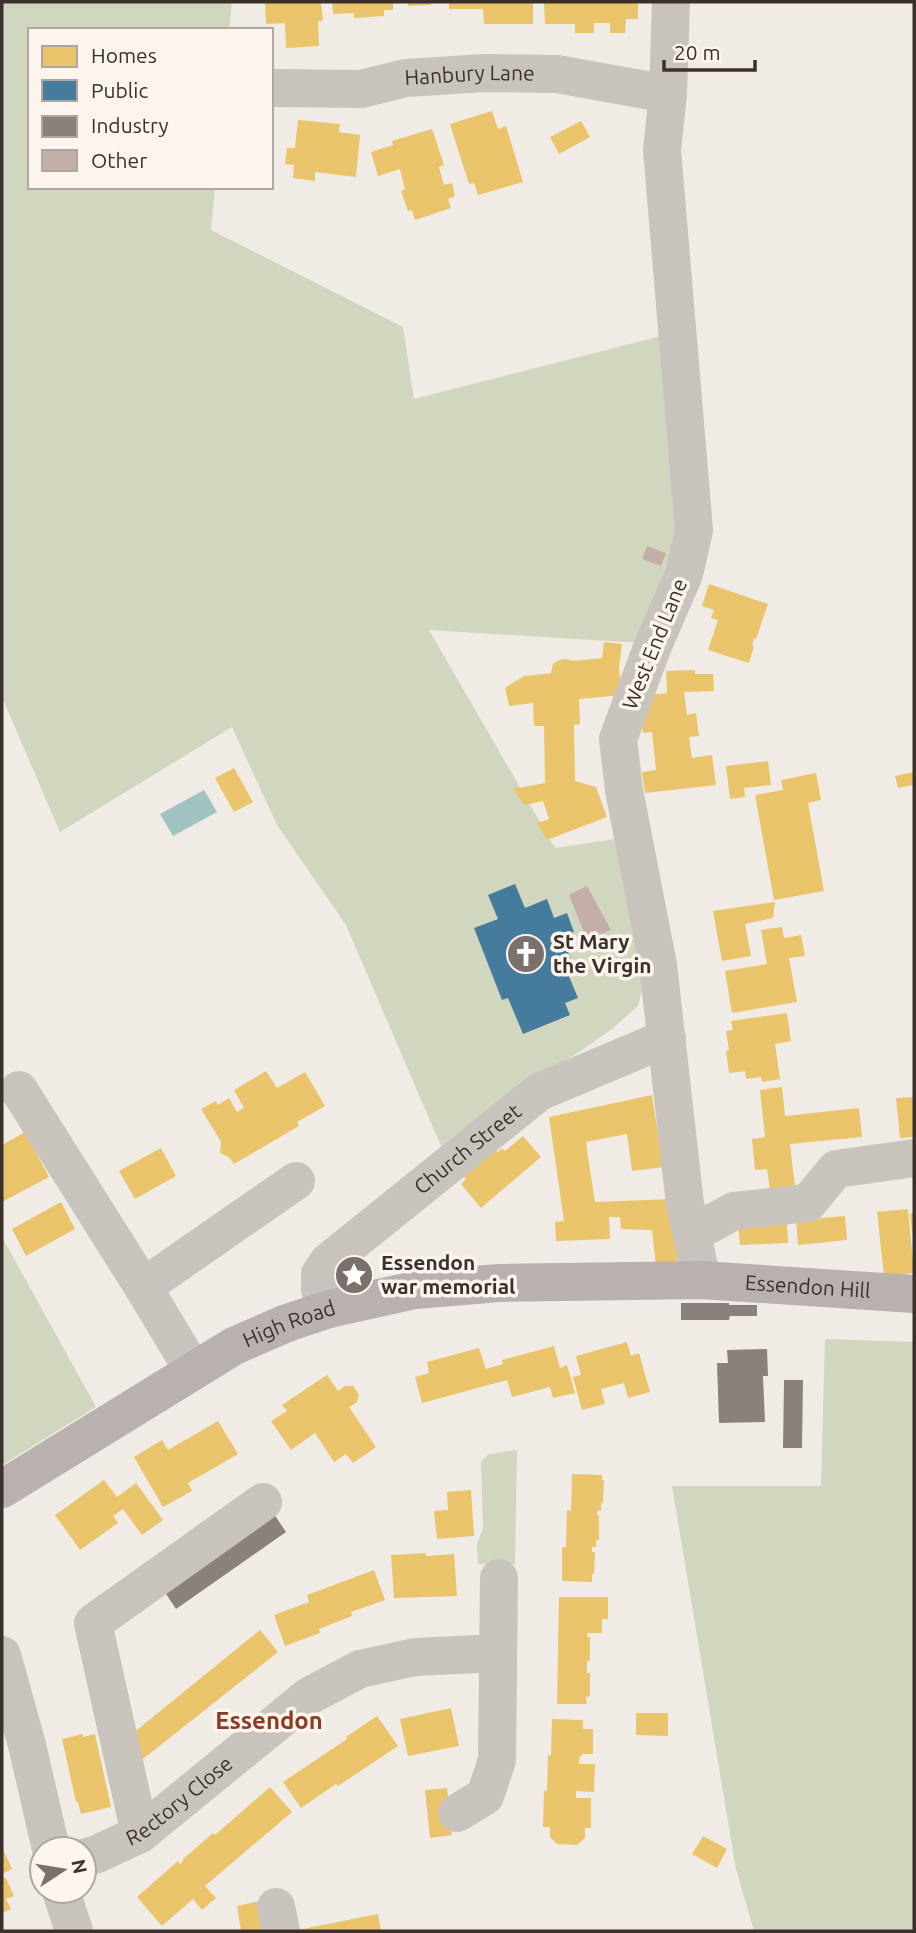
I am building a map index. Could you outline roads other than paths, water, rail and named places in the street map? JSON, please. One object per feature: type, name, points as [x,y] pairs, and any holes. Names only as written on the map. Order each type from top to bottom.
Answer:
[{"type":"main road","name":"High Road","points":[[2,1489],[234,1346],[287,1323],[329,1309],[415,1290],[499,1283],[702,1280]]},
{"type":"main road","name":"Essendon Hill","points":[[702,1280],[914,1294]]},
{"type":"street","name":"West End Lane","points":[[671,2],[668,94],[662,150],[694,530],[684,574],[652,648],[618,739],[624,790],[658,965],[685,1204],[702,1280]]},
{"type":"street","name":"Hanbury Lane","points":[[273,88],[361,89],[406,78],[484,73],[557,74],[668,94]]},
{"type":"street","name":"Church Street","points":[[329,1309],[320,1290],[320,1274],[328,1262],[539,1091],[667,1038]]},
{"type":"street","points":[[19,1090],[193,1370]]},
{"type":"street","points":[[692,1234],[734,1211],[808,1203],[836,1168],[914,1158]]},
{"type":"street","points":[[143,1287],[296,1181]]},
{"type":"street","points":[[140,1834],[93,1623],[263,1502]]},
{"type":"street","points":[[457,1813],[485,1796],[497,1760],[499,1578]]},
{"type":"street","name":"Rectory Close","points":[[98,1853],[140,1834],[309,1696],[360,1669],[415,1657],[498,1653]]},
{"type":"street","points":[[2,1655],[48,1835]]},
{"type":"street","points":[[66,1905],[74,1931]]},
{"type":"water","points":[[204,790],[217,812],[173,836],[160,814]]},
{"type":"place","name":"St Mary the Virgin","points":[[526,954]]},
{"type":"place","name":"Essendon war memorial","points":[[354,1275]]},
{"type":"district","name":"Essendon","points":[[269,1721]]}]
